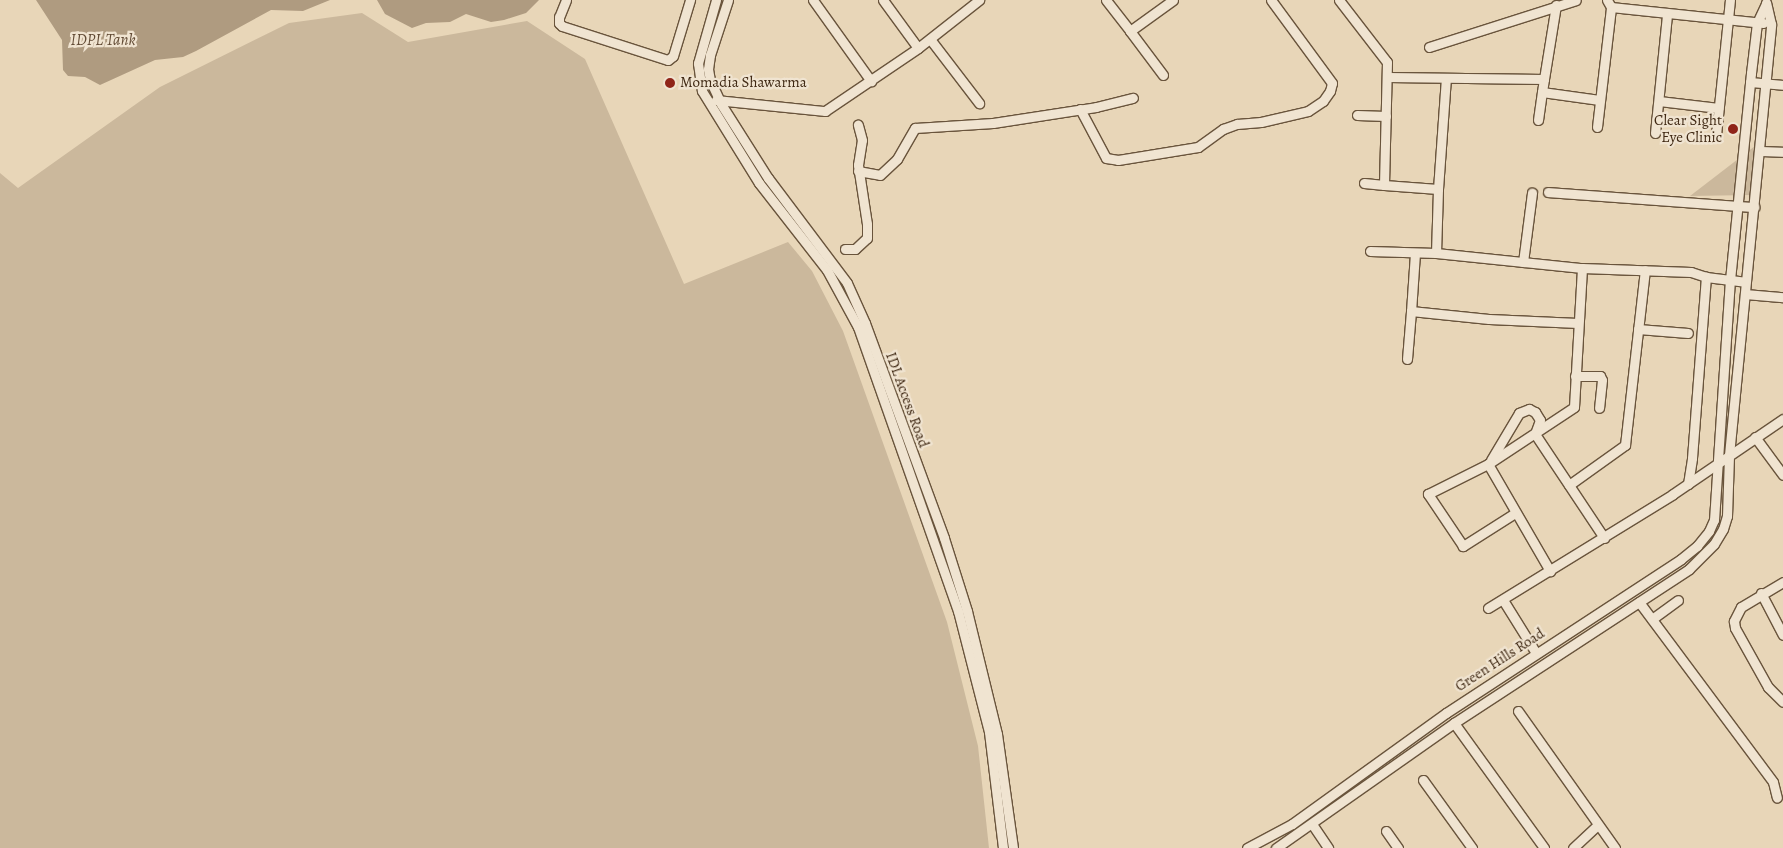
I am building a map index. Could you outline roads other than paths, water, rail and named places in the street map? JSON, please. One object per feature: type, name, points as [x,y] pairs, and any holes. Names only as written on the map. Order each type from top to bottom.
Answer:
[{"type":"street","points":[[566,0],[559,17],[559,23],[562,26],[668,60],[673,56],[690,0]]},
{"type":"street","name":"IDL Access Road","points":[[728,0],[710,54],[708,69],[719,100],[768,178],[847,283],[861,316],[944,538],[967,611],[989,698],[1001,784],[1013,848]]},
{"type":"street","points":[[813,0],[871,81]]},
{"type":"street","points":[[883,0],[918,48]]},
{"type":"street","points":[[706,100],[825,110],[918,48],[979,0]]},
{"type":"street","points":[[1106,0],[1163,75]]},
{"type":"street","points":[[1130,31],[1173,0]]},
{"type":"street","points":[[1080,109],[1106,158],[1118,160],[1198,148],[1223,129],[1237,124],[1261,122],[1308,111],[1316,107],[1330,91],[1332,84],[1271,0]]},
{"type":"street","points":[[1340,0],[1387,62],[1384,185]]},
{"type":"street","points":[[1430,47],[1576,0]]},
{"type":"street","points":[[1716,135],[1730,0]]},
{"type":"street","points":[[714,1],[698,63],[699,83],[706,100],[759,183],[827,270],[858,327],[958,611],[1001,784],[1003,848]]},
{"type":"street","name":"Green Hills Road","points":[[1247,848],[1292,824],[1446,712],[1681,559],[1697,546],[1709,531],[1714,520],[1716,463],[1730,280],[1750,82],[1757,23],[1766,2]]},
{"type":"street","name":"Green Hills Road","points":[[1276,848],[1454,723],[1690,569],[1714,544],[1727,516],[1729,455],[1771,24],[1766,2]]},
{"type":"street","points":[[1597,126],[1609,4],[1667,14],[1771,24]]},
{"type":"street","points":[[1538,120],[1556,5]]},
{"type":"street","points":[[1655,133],[1667,14]]},
{"type":"street","points":[[930,38],[979,103]]},
{"type":"street","points":[[1388,77],[1544,79]]},
{"type":"street","points":[[1436,254],[1438,189],[1446,78]]},
{"type":"street","points":[[1750,82],[1783,85]]},
{"type":"street","points":[[1542,92],[1599,100]]},
{"type":"street","points":[[858,170],[880,175],[897,159],[915,128],[992,123],[1080,109],[1133,98]]},
{"type":"street","points":[[1659,102],[1719,108]]},
{"type":"street","points":[[1357,115],[1386,116]]},
{"type":"street","points":[[845,249],[855,250],[867,238],[867,224],[858,170],[862,140],[858,125]]},
{"type":"street","points":[[1759,151],[1783,152]]},
{"type":"street","points":[[1364,183],[1438,189]]},
{"type":"street","points":[[1548,192],[1754,207]]},
{"type":"street","points":[[1523,262],[1532,193]]},
{"type":"street","points":[[1370,252],[1436,254],[1582,268],[1691,272],[1706,277],[1745,282]]},
{"type":"street","points":[[1407,359],[1415,253]]},
{"type":"street","points":[[1515,513],[1463,546],[1428,494],[1488,464],[1574,407],[1577,401],[1578,323],[1582,268]]},
{"type":"street","points":[[1569,485],[1625,444],[1645,270]]},
{"type":"street","points":[[1688,484],[1692,458],[1706,277]]},
{"type":"street","points":[[1745,294],[1783,297]]},
{"type":"street","points":[[1411,311],[1489,320],[1578,323]]},
{"type":"street","points":[[1638,329],[1688,333]]},
{"type":"street","points":[[1577,376],[1578,388]]},
{"type":"street","points":[[1577,376],[1598,376],[1601,378],[1599,408]]},
{"type":"street","points":[[1488,464],[1518,413],[1529,409],[1535,412],[1540,420],[1535,434]]},
{"type":"street","points":[[1488,608],[1604,538],[1688,484],[1716,463],[1783,419]]},
{"type":"street","points":[[1535,434],[1604,538]]},
{"type":"street","points":[[1755,437],[1783,475]]},
{"type":"street","points":[[1488,464],[1550,571]]},
{"type":"street","points":[[1783,582],[1761,593],[1741,607],[1734,622],[1735,628],[1768,687],[1783,702]]},
{"type":"street","points":[[1761,593],[1783,635]]},
{"type":"street","points":[[1503,600],[1536,653]]},
{"type":"street","points":[[1652,619],[1678,600]]},
{"type":"street","points":[[1639,602],[1772,782],[1777,798]]},
{"type":"street","points":[[1518,711],[1615,848]]},
{"type":"street","points":[[1454,723],[1544,848]]},
{"type":"street","points":[[1423,780],[1472,848]]},
{"type":"street","points":[[1312,824],[1328,848]]},
{"type":"street","points":[[1573,848],[1598,825]]},
{"type":"street","points":[[1386,831],[1398,848]]},
{"type":"street","points":[[1270,837],[1276,848]]},
{"type":"water","name":"IDPL Tank","points":[[36,0],[330,0],[303,11],[271,10],[183,57],[155,60],[100,85],[85,77],[68,76],[63,70],[62,40]]},
{"type":"water","points":[[377,0],[539,0],[526,13],[504,20],[491,22],[466,14],[450,22],[426,23],[412,28],[385,14]]},
{"type":"place","name":"Momadia Shawarma","points":[[670,83]]},
{"type":"place","name":"Clear Sight Eye Clinic","points":[[1733,129]]}]
